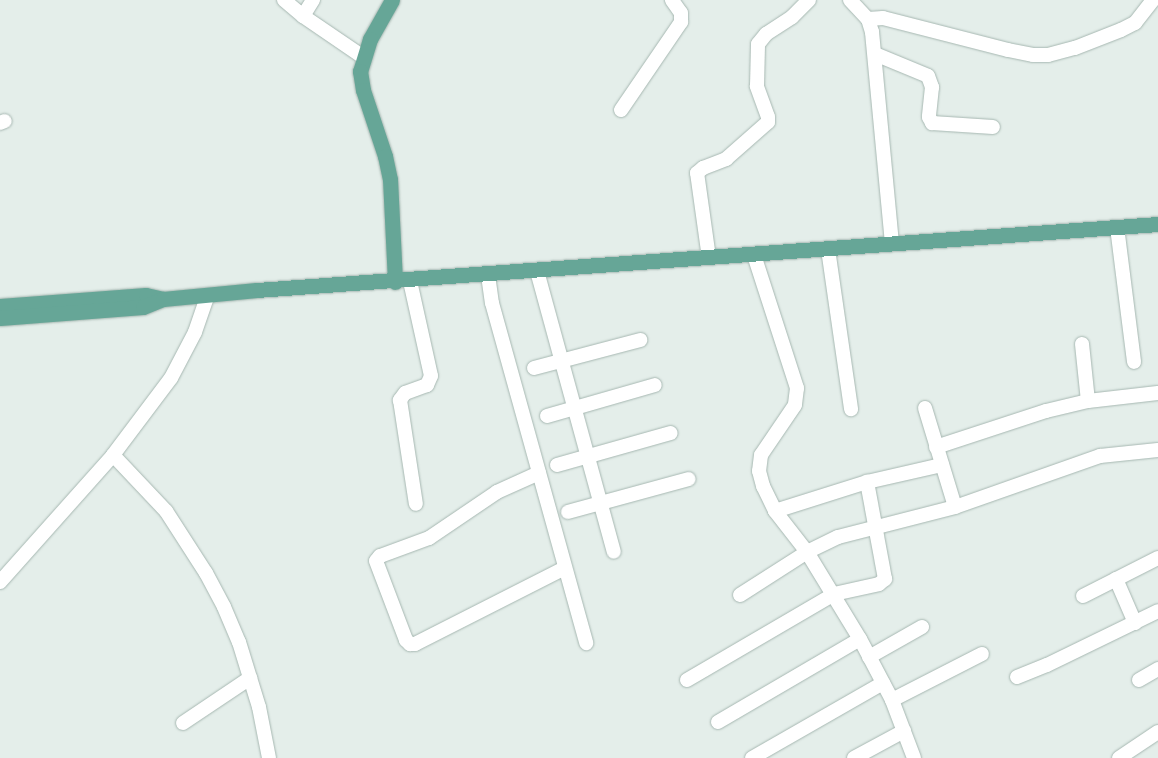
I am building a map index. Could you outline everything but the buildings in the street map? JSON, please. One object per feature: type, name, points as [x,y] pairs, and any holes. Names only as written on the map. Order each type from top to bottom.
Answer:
[{"type":"main road","points":[[392,0],[370,39],[360,71],[362,90],[385,156],[390,179],[395,282]]},
{"type":"main road","points":[[0,318],[143,307],[163,300],[283,288],[410,281],[489,281],[537,271],[707,248],[754,255],[828,249],[892,235],[1117,228],[1158,224]]},
{"type":"main road","points":[[0,306],[146,295],[163,300]]},
{"type":"street","points":[[284,0],[303,16],[363,57]]},
{"type":"street","points":[[303,16],[313,0]]},
{"type":"street","points":[[622,110],[681,22],[681,13],[672,0]]},
{"type":"street","points":[[707,248],[697,173],[702,168],[726,159],[768,122],[757,86],[758,44],[766,34],[792,17],[809,0]]},
{"type":"street","points":[[850,0],[865,10],[883,18],[1033,55],[1048,55],[1075,48],[1121,30],[1135,23],[1153,0]]},
{"type":"street","points":[[865,10],[875,54],[892,235]]},
{"type":"street","points":[[875,54],[928,76],[932,86],[929,117],[932,123],[937,125],[993,127]]},
{"type":"street","points":[[1117,228],[1134,362]]},
{"type":"street","points":[[828,249],[851,409]]},
{"type":"street","points":[[754,255],[797,388],[795,405],[764,449],[759,461],[763,486],[776,511],[807,552],[860,639],[892,700],[914,758]]},
{"type":"street","points":[[537,271],[614,552]]},
{"type":"street","points":[[410,281],[431,376],[427,385],[405,393],[400,400],[416,504]]},
{"type":"street","points":[[489,281],[492,303],[586,643]]},
{"type":"street","points":[[0,582],[113,455],[138,424],[180,363],[208,295]]},
{"type":"street","points":[[534,368],[640,340]]},
{"type":"street","points":[[1082,344],[1088,401]]},
{"type":"street","points":[[547,416],[574,410],[655,385]]},
{"type":"street","points":[[936,447],[1046,411],[1088,401],[1158,394]]},
{"type":"street","points":[[924,408],[956,507]]},
{"type":"street","points":[[557,465],[588,458],[671,433]]},
{"type":"street","points":[[740,595],[807,552],[838,537],[956,507],[1087,460],[1112,454],[1158,450]]},
{"type":"street","points":[[113,455],[166,511],[186,541],[224,607],[260,707],[269,758]]},
{"type":"street","points":[[776,511],[867,482],[942,465]]},
{"type":"street","points":[[539,473],[497,492],[429,538],[380,556],[376,561],[406,640],[410,644],[415,644],[565,568]]},
{"type":"street","points":[[568,512],[689,479]]},
{"type":"street","points":[[687,680],[834,594],[879,584],[885,579],[877,526],[867,482]]},
{"type":"street","points":[[1083,596],[1158,558]]},
{"type":"street","points":[[1116,579],[1135,623]]},
{"type":"street","points":[[1017,677],[1047,666],[1158,611]]},
{"type":"street","points":[[869,657],[922,627]]},
{"type":"street","points":[[718,722],[860,639]]},
{"type":"street","points":[[892,700],[982,654]]},
{"type":"street","points":[[1139,680],[1158,669]]},
{"type":"street","points":[[183,723],[250,678]]},
{"type":"street","points":[[752,758],[884,683]]},
{"type":"street","points":[[854,758],[904,731]]},
{"type":"street","points":[[1119,758],[1158,732]]}]
